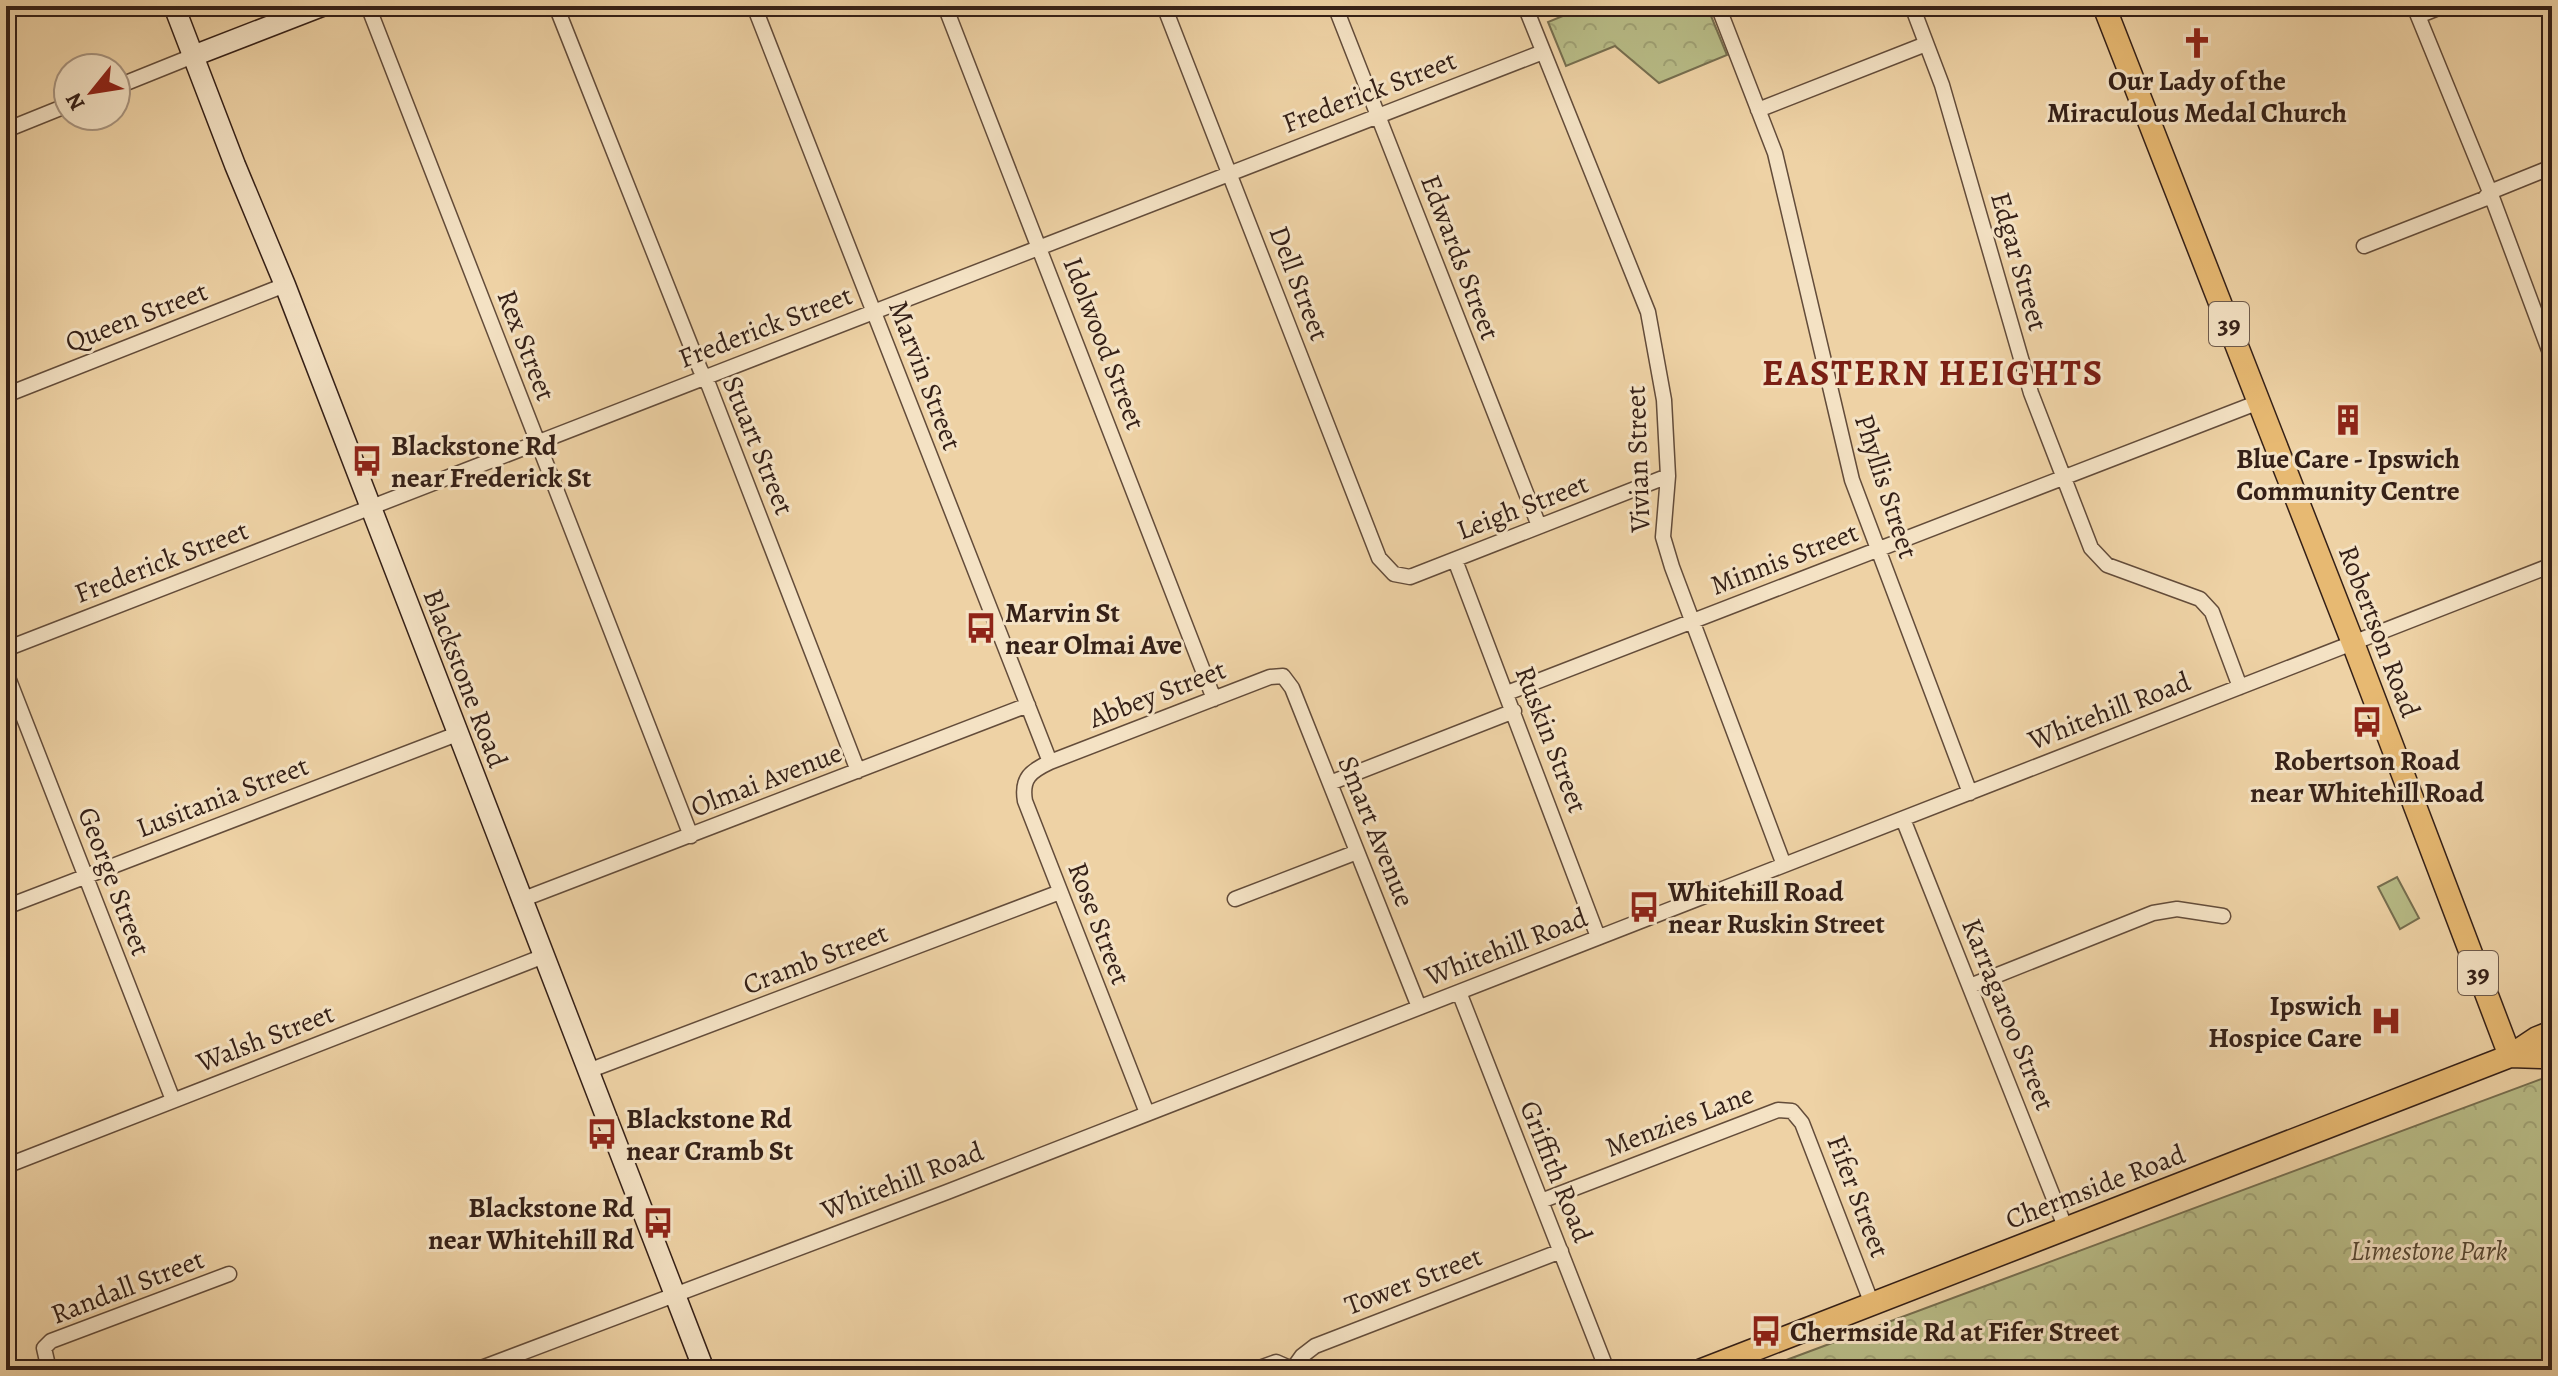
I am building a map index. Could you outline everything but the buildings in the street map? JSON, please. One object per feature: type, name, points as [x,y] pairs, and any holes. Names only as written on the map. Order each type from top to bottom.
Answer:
[{"type":"main road","name":"Blackstone Road","points":[[174,6],[285,285],[704,1370]]},
{"type":"main road","points":[[193,56],[322,6]]},
{"type":"main road","name":"Robertson Road","points":[[2104,6],[2353,643],[2510,1056]]},
{"type":"main road","name":"Chermside Road","points":[[1702,1370],[2510,1056],[2552,1032]]},
{"type":"main road","name":"Chermside Road","points":[[2510,1056],[2541,1057],[2552,1054]]},
{"type":"street","name":"Rex Street","points":[[368,6],[691,836]]},
{"type":"street","name":"Stuart Street","points":[[556,6],[858,771]]},
{"type":"street","name":"Marvin Street","points":[[754,6],[1050,762]]},
{"type":"street","name":"Idolwood Street","points":[[945,6],[1214,699]]},
{"type":"street","name":"Dell Street","points":[[1164,6],[1379,558],[1394,574]]},
{"type":"street","name":"Edwards Street","points":[[1335,6],[1539,526]]},
{"type":"street","name":"Vivian Street","points":[[1525,6],[1648,312],[1664,400],[1668,476],[1663,537],[1784,865]]},
{"type":"street","name":"Phyllis Street","points":[[1718,6],[1775,153],[1852,480],[1970,793]]},
{"type":"street","name":"Edgar Street","points":[[1912,6],[1942,85],[2031,393],[2091,548],[2107,565],[2200,599],[2212,612],[2240,687]]},
{"type":"street","points":[[2443,6],[2416,11],[2490,192],[2552,358]]},
{"type":"street","points":[[1758,110],[1926,44]]},
{"type":"street","name":"Frederick Street","points":[[6,649],[1543,52]]},
{"type":"street","points":[[132,81],[193,56]]},
{"type":"street","points":[[6,130],[52,111]]},
{"type":"street","points":[[2364,246],[2484,199],[2490,192],[2552,167]]},
{"type":"street","name":"Queen Street","points":[[6,395],[285,285]]},
{"type":"street","name":"Minnis Street","points":[[1507,693],[2259,402]]},
{"type":"street","name":"Leigh Street","points":[[1394,574],[1410,577],[1668,476]]},
{"type":"street","name":"Ruskin Street","points":[[1455,560],[1598,937]]},
{"type":"street","name":"Whitehill Road","points":[[476,1370],[1147,1113],[2552,565]]},
{"type":"street","name":"Abbey Street","points":[[1050,762],[1270,677],[1283,676]]},
{"type":"street","name":"Smart Avenue","points":[[1283,676],[1292,688],[1419,1007]]},
{"type":"street","name":"George Street","points":[[9,680],[173,1100]]},
{"type":"street","name":"Olmai Avenue","points":[[521,900],[1028,705]]},
{"type":"street","points":[[1330,783],[1514,711]]},
{"type":"street","name":"Lusitania Street","points":[[6,907],[457,734]]},
{"type":"street","name":"Rose Street","points":[[1050,762],[1032,770],[1023,791],[1147,1113]]},
{"type":"street","name":"Karragaroo Street","points":[[1903,819],[2066,1229]]},
{"type":"street","points":[[1235,899],[1357,852]]},
{"type":"street","name":"Cramb Street","points":[[588,1071],[1060,892]]},
{"type":"street","points":[[1970,986],[2153,913],[2177,909],[2223,916]]},
{"type":"street","name":"Walsh Street","points":[[6,1166],[544,956]]},
{"type":"street","name":"Griffith Road","points":[[1459,992],[1607,1370]]},
{"type":"street","name":"Menzies Lane","points":[[1541,1201],[1778,1110],[1792,1111]]},
{"type":"street","name":"Fifer Street","points":[[1792,1111],[1802,1123],[1872,1304]]},
{"type":"street","name":"Tower Street","points":[[1254,1370],[1276,1362],[1292,1369],[1315,1346],[1561,1251]]},
{"type":"street","name":"Randall Street","points":[[49,1370],[44,1348],[51,1341],[229,1274]]},
{"type":"green space","points":[[1587,6],[1707,6],[1727,55],[1659,83],[1615,46],[1566,66],[1548,22]]},
{"type":"green space","points":[[2397,877],[2419,918],[2400,929],[2378,887]]},
{"type":"green space","name":"Limestone Park","points":[[2552,1075],[2552,1370],[1760,1370],[1789,1359]]},
{"type":"place","name":"Our Lady of the Miraculous Medal Church","points":[[2197,43]]},
{"type":"place","name":"Blue Care - Ipswich Community Centre","points":[[2348,420]]},
{"type":"place","name":"Blackstone Rd near Frederick St","points":[[367,461]]},
{"type":"place","name":"Marvin St near Olmai Ave","points":[[981,628]]},
{"type":"place","name":"Robertson Road near Whitehill Road","points":[[2367,722]]},
{"type":"place","name":"Whitehill Road near Ruskin Street","points":[[1644,907]]},
{"type":"place","name":"Ipswich Hospice Care","points":[[2386,1021]]},
{"type":"place","name":"Blackstone Rd near Cramb St","points":[[602,1134]]},
{"type":"place","name":"Blackstone Rd near Whitehill Rd","points":[[658,1223]]},
{"type":"place","name":"Chermside Rd at Fifer Street","points":[[1766,1331]]},
{"type":"district","name":"EASTERN HEIGHTS","points":[[1933,372]]}]
